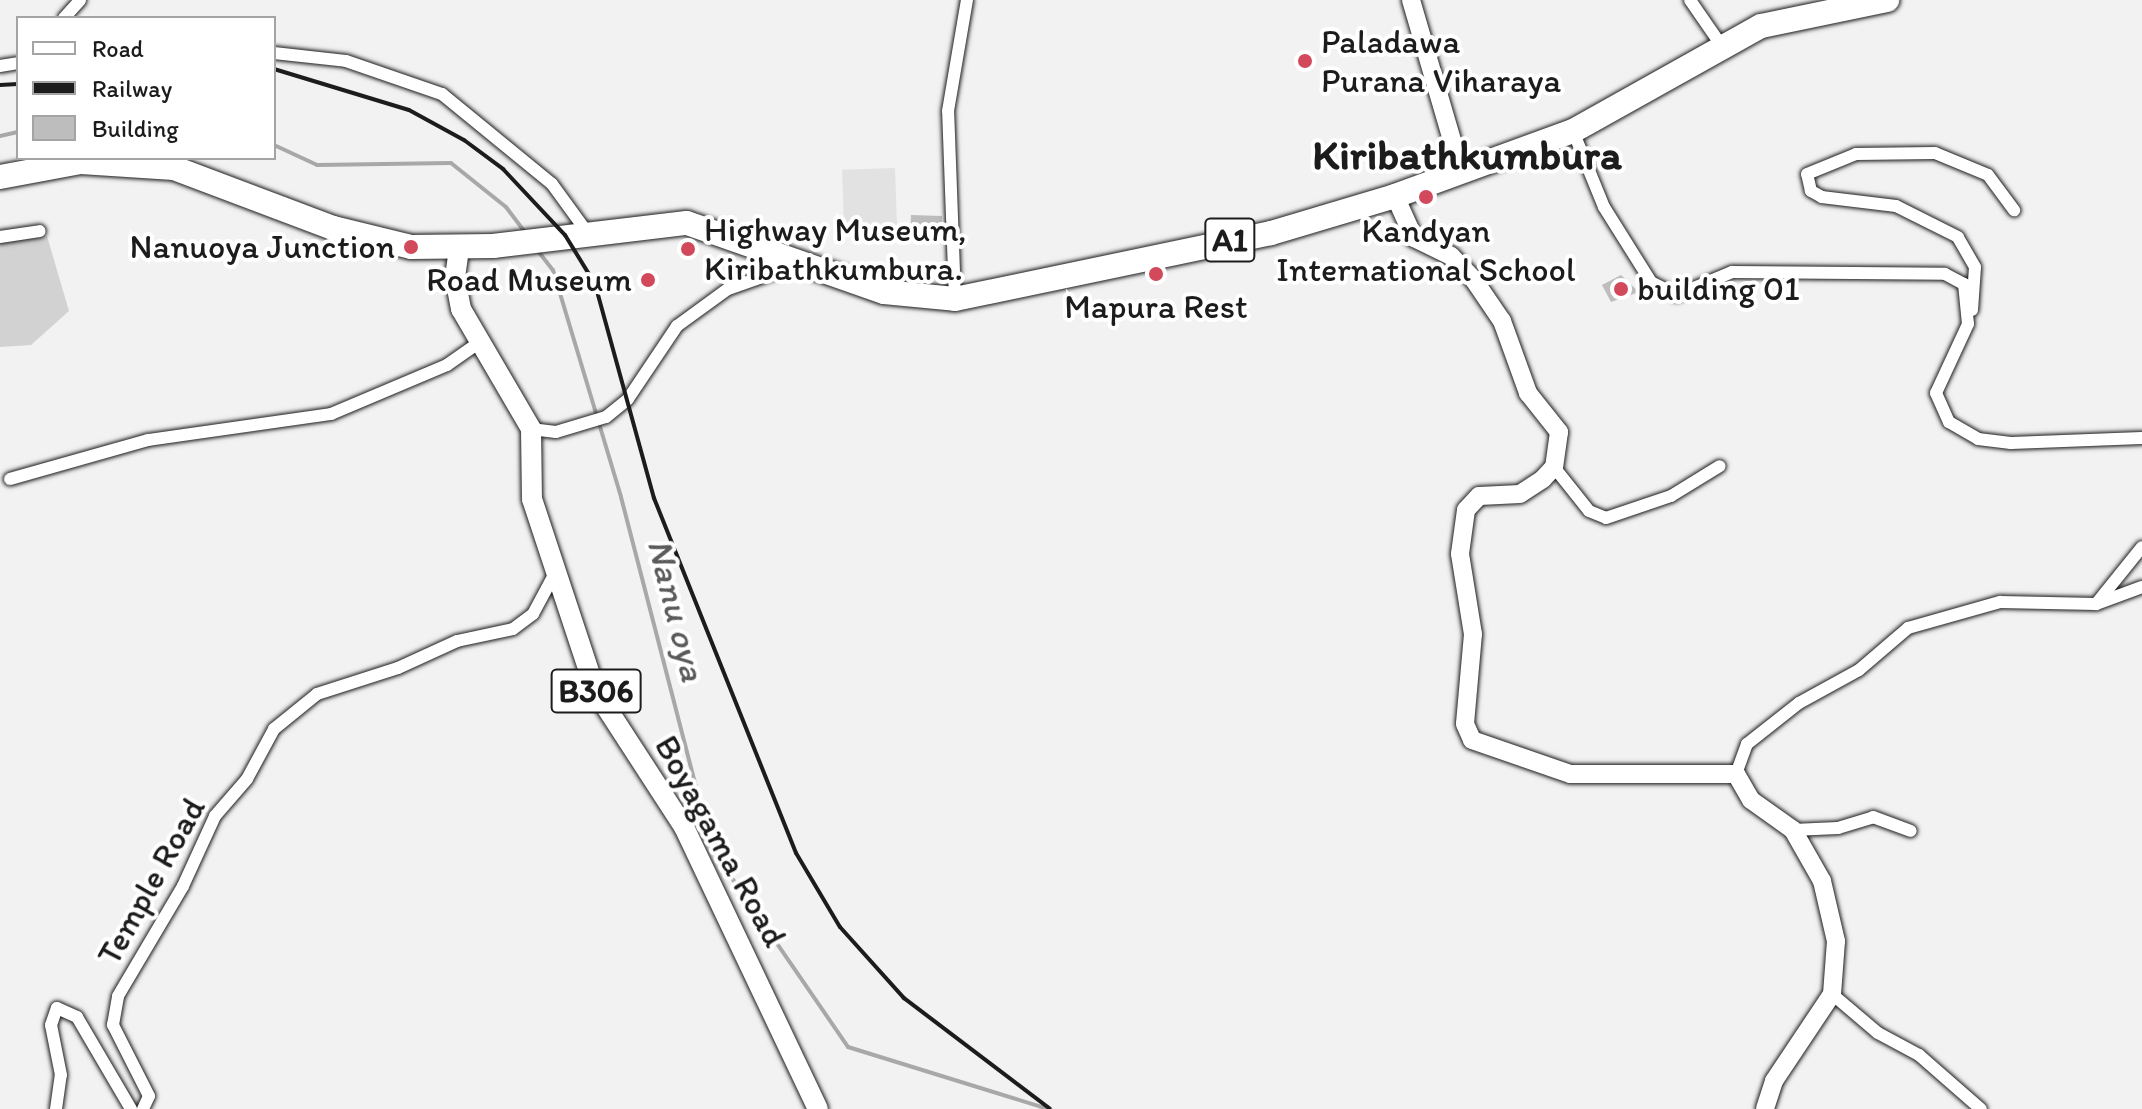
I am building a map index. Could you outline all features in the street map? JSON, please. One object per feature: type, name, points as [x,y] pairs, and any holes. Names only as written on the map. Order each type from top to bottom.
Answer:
[{"type":"highway","name":"A1","points":[[0,177],[81,162],[130,161],[215,179],[333,228],[411,247],[459,249],[687,223],[799,265],[884,292],[955,299],[1055,273],[1271,233],[1395,196],[1460,168],[1573,131],[1721,45],[1761,26],[1887,0]]},
{"type":"main road","points":[[1411,0],[1460,168]]},
{"type":"main road","points":[[1395,196],[1414,238],[1451,256],[1502,321],[1528,393],[1559,432],[1554,467],[1520,494],[1479,496],[1466,510],[1460,554],[1473,634],[1465,724],[1472,740],[1570,774],[1736,774],[1751,800],[1793,830],[1822,881],[1836,941],[1832,994],[1774,1081],[1765,1109]]},
{"type":"main road","points":[[459,249],[455,289],[477,344],[531,429]]},
{"type":"main road","name":"Boyagama Road","points":[[531,429],[532,499],[595,690],[684,827],[818,1109]]},
{"type":"street","points":[[66,16],[80,0]]},
{"type":"street","points":[[955,299],[948,111],[967,0]]},
{"type":"street","points":[[1690,0],[1721,45]]},
{"type":"street","points":[[276,53],[346,61],[442,94],[552,184],[587,232]]},
{"type":"street","points":[[1573,131],[1604,207],[1624,232],[1626,249],[1651,282],[1677,295],[1732,272],[1945,274],[1964,284],[1968,324]]},
{"type":"street","points":[[2014,210],[1988,175],[1935,153],[1856,154],[1807,174],[1811,191],[1822,197],[1896,206],[1958,237],[1975,267],[1968,324],[1936,393],[1949,422],[1978,439],[2011,443],[2142,438]]},
{"type":"street","points":[[0,237],[40,231]]},
{"type":"street","points":[[531,429],[576,427],[606,417],[628,399],[677,326],[728,289],[799,265]]},
{"type":"street","points":[[10,479],[148,440],[331,414],[447,365],[477,344]]},
{"type":"street","points":[[1554,467],[1589,511],[1606,518],[1671,496],[1720,466]]},
{"type":"street","points":[[2096,604],[2142,547]]},
{"type":"street","name":"Temple Road","points":[[143,1109],[149,1096],[113,1025],[118,996],[183,886],[215,816],[247,779],[274,729],[317,694],[398,668],[457,641],[513,629],[533,614],[555,573]]},
{"type":"street","points":[[1736,774],[1747,744],[1799,703],[1859,670],[1908,628],[2000,602],[2096,604],[2142,587]]},
{"type":"street","points":[[1793,830],[1838,828],[1873,817],[1911,831]]},
{"type":"street","points":[[1832,994],[1878,1033],[1919,1055],[1981,1109]]},
{"type":"street","points":[[56,1109],[61,1075],[51,1025],[57,1008],[77,1017],[131,1109]]},
{"type":"shaded area","points":[[895,168],[897,225],[844,227],[842,170]]},
{"type":"shaded area","points":[[47,236],[69,311],[31,345],[0,347],[0,243]]},
{"type":"building","points":[[911,215],[942,216],[941,240],[910,239]]},
{"type":"building","name":"building 01","points":[[1621,275],[1639,292],[1611,302],[1602,285]]},
{"type":"waterway","name":"Nanu oya","points":[[0,136],[16,132]]},
{"type":"waterway","name":"Nanu oya","points":[[276,146],[317,165],[451,163],[506,207],[526,234]]},
{"type":"waterway","name":"Nanu oya","points":[[538,251],[553,270],[621,497],[712,849],[848,1047],[1048,1109]]},
{"type":"railway","points":[[276,70],[409,110],[464,140],[503,169],[565,235],[595,284],[654,498],[796,853],[840,927],[904,998],[1050,1109]]},
{"type":"railway","points":[[0,85],[16,84]]},
{"type":"place","name":"Paladawa Purana Viharaya","points":[[1305,61]]},
{"type":"place","name":"Kandyan International School","points":[[1426,197]]},
{"type":"place","name":"Nanuoya Junction","points":[[411,247]]},
{"type":"place","name":"Highway Museum, Kiribathkumbura.","points":[[688,249]]},
{"type":"place","name":"Mapura Rest","points":[[1156,274]]},
{"type":"place","name":"Road Museum","points":[[648,280]]},
{"type":"place","name":"building 01","points":[[1621,289]]},
{"type":"district","name":"Kiribathkumbura","points":[[1467,155]]}]
